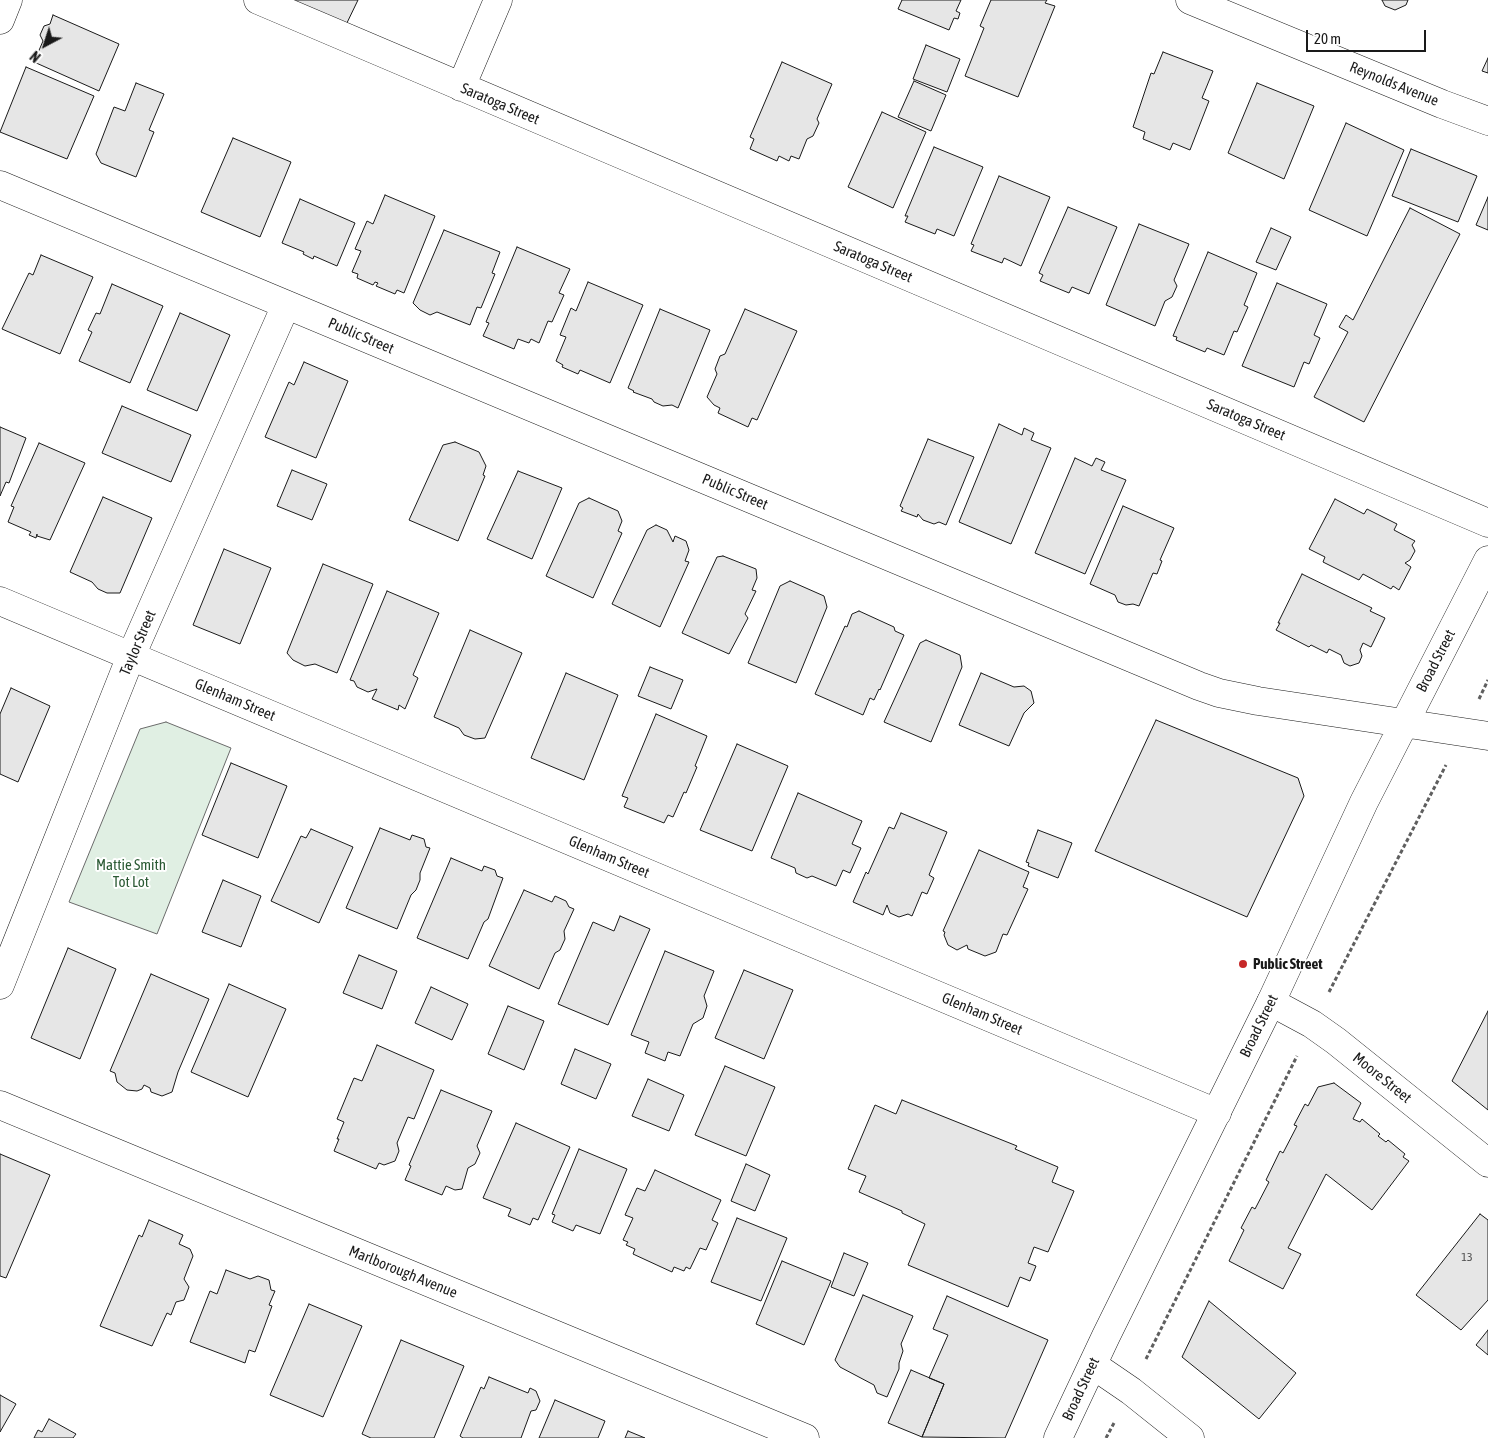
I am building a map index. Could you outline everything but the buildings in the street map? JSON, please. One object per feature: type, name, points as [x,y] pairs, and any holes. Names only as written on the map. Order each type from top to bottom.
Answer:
[{"type":"street","points":[[0,20],[8,0]]},
{"type":"street","name":"Saratoga Street","points":[[258,0],[1488,523]]},
{"type":"street","points":[[461,87],[498,0]]},
{"type":"street","name":"Reynolds Avenue","points":[[1190,0],[1488,121]]},
{"type":"street","name":"Public Street","points":[[0,185],[1199,686],[1218,693],[1258,701],[1488,736]]},
{"type":"street","name":"Taylor Street","points":[[0,985],[132,656],[286,305]]},
{"type":"street","name":"Broad Street","points":[[1058,1438],[1106,1336],[1271,1002],[1364,802],[1488,560]]},
{"type":"street","name":"Glenham Street","points":[[0,601],[1217,1113]]},
{"type":"street","name":"Moore Street","points":[[1271,1002],[1312,1024],[1336,1041],[1488,1162]]},
{"type":"street","name":"Marlborough Avenue","points":[[0,1105],[805,1438]]},
{"type":"street","points":[[1093,1365],[1190,1438]]},
{"type":"green space","name":"Mattie Smith Tot Lot","points":[[166,722],[231,748],[157,934],[69,902],[140,729]]},
{"type":"place","name":"Public Street","points":[[1243,964]]}]
